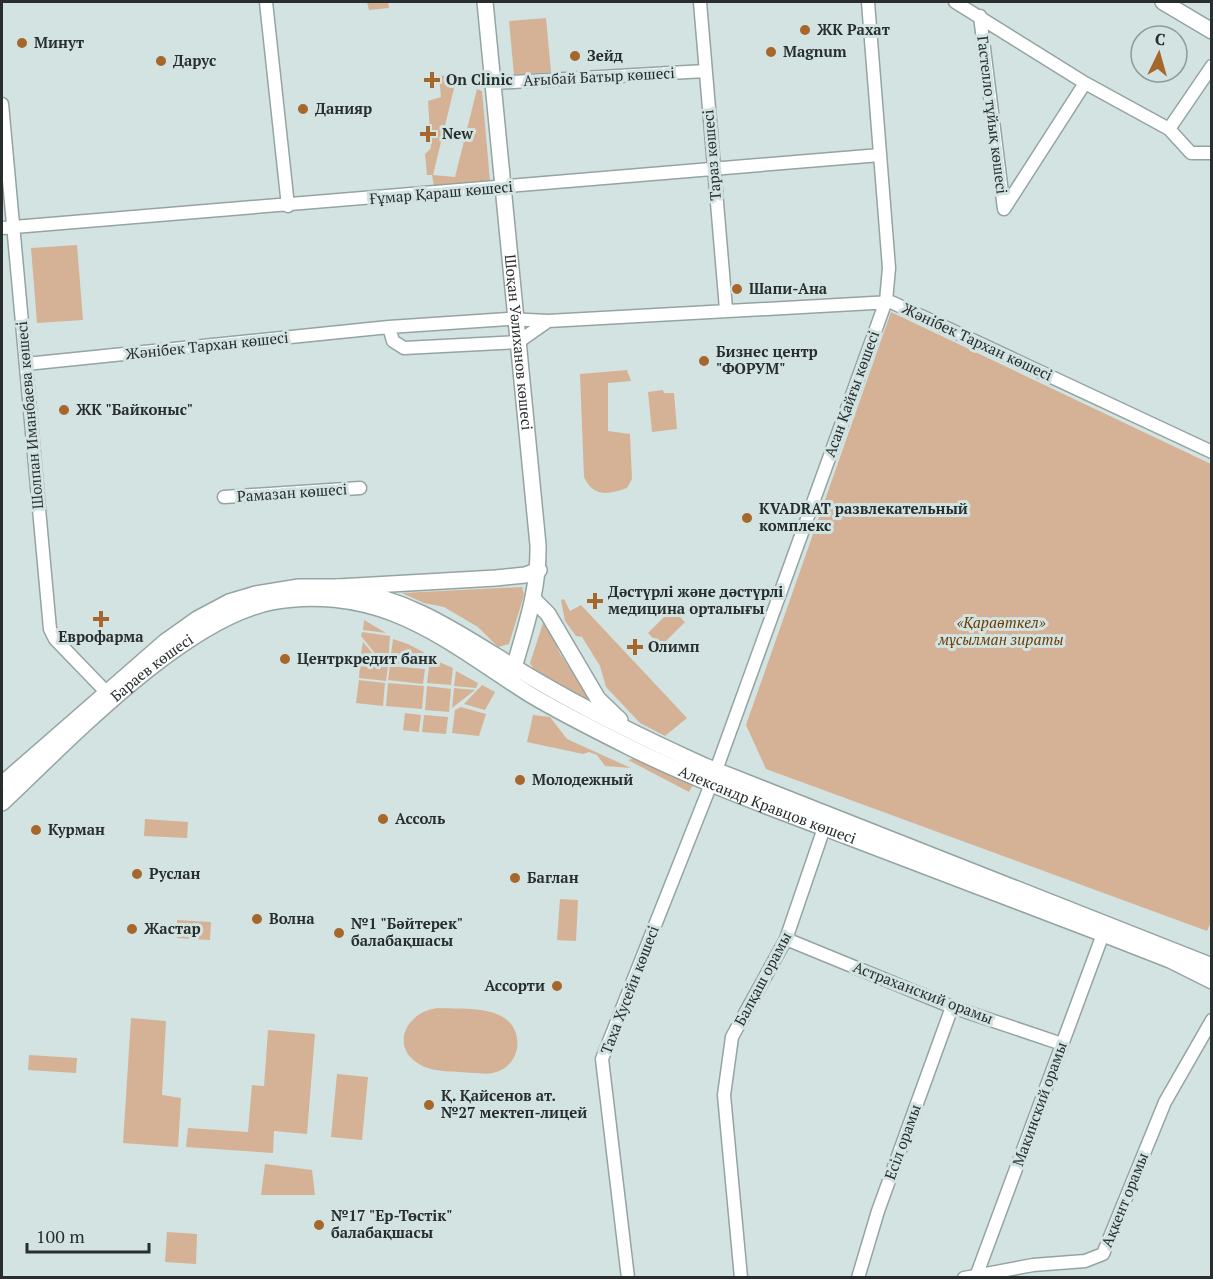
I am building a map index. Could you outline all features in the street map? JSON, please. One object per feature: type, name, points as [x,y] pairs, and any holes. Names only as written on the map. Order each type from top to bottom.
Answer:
[{"type":"main road","name":"Шоқан Уәлиханов көшесі","points":[[485,2],[535,497],[539,570],[534,600],[512,674]]},
{"type":"main road","points":[[1163,2],[1212,31]]},
{"type":"main road","points":[[1179,2],[1212,22]]},
{"type":"main road","points":[[338,593],[525,575],[539,570]]},
{"type":"main road","name":"Александр Кравцов көшесі","points":[[338,593],[419,624],[512,674],[635,734],[713,777],[824,828],[1170,960],[1212,981]]},
{"type":"main road","name":"Бараев көшесі","points":[[2,784],[144,667],[204,630],[234,614],[272,602],[338,593]]},
{"type":"main road","points":[[534,600],[548,614],[598,699],[635,734]]},
{"type":"main road","name":"Александр Кравцов көшесі","points":[[512,674],[602,733],[1212,966]]},
{"type":"main road","name":"Бараев көшесі","points":[[2,803],[110,696]]},
{"type":"street","points":[[266,2],[288,206]]},
{"type":"street","name":"Тараз көшесі","points":[[700,2],[726,309]]},
{"type":"street","name":"Асан Қайғы көшесі","points":[[713,777],[886,301],[890,268],[868,2]]},
{"type":"street","points":[[955,2],[1085,83],[1169,129],[1191,153],[1212,153]]},
{"type":"street","name":"Гастелло тұйық көшесі","points":[[980,16],[1004,209],[1085,83]]},
{"type":"street","points":[[1169,129],[1212,66]]},
{"type":"street","name":"Ағыбай Батыр көшесі","points":[[493,83],[705,71]]},
{"type":"street","name":"Шолпан Иманбаева көшесі","points":[[2,104],[7,228],[26,364],[50,629],[55,639],[110,696]]},
{"type":"street","name":"Ғұмар Қараш көшесі","points":[[7,228],[880,155]]},
{"type":"street","name":"Жәнібек Тархан көшесі","points":[[26,364],[389,327],[516,319],[548,321],[886,301],[1212,452]]},
{"type":"street","points":[[389,327],[393,341],[404,348],[518,342],[548,321]]},
{"type":"street","name":"Рамазан көшесі","points":[[224,497],[360,488]]},
{"type":"street","name":"Таха Хусейн көшесі","points":[[628,1278],[602,1059],[713,777]]},
{"type":"street","name":"Балқаш орамы","points":[[741,1278],[724,1095],[732,1037],[786,939],[824,828]]},
{"type":"street","name":"Макинский орамы","points":[[977,1274],[1103,934]]},
{"type":"street","name":"Астраханский орамы","points":[[786,939],[952,1007],[1062,1044]]},
{"type":"street","name":"Есіл орамы","points":[[858,1278],[868,1242],[952,1007]]},
{"type":"street","name":"Ақкент орамы","points":[[964,1278],[1033,1265],[1085,1261],[1103,1254],[1165,1102],[1212,1020]]},
{"type":"green space","points":[[367,2],[388,2],[389,8],[369,10]]},
{"type":"green space","points":[[546,18],[551,72],[514,75],[509,21]]},
{"type":"green space","points":[[448,75],[456,80],[433,175],[455,177],[477,89],[482,91],[490,181],[434,186],[432,175],[427,175],[425,154],[431,148],[428,101],[441,97],[439,76]]},
{"type":"green space","points":[[77,245],[83,320],[37,323],[31,248]]},
{"type":"green space","name":"«Қараөткел» мұсылман зираты","points":[[891,312],[1211,464],[1212,920],[1207,931],[766,769],[746,725]]},
{"type":"green space","points":[[627,370],[631,381],[608,383],[608,431],[630,434],[632,479],[627,488],[602,493],[592,488],[584,477],[580,374]]},
{"type":"green space","points":[[663,390],[664,393],[674,393],[677,429],[652,432],[648,392]]},
{"type":"green space","points":[[522,587],[524,595],[509,644],[498,647],[478,627],[444,607],[424,603],[402,593]]},
{"type":"green space","points":[[564,599],[570,611],[581,605],[687,718],[665,736],[640,723],[606,687],[600,666],[582,637],[576,636],[565,621],[561,600]]},
{"type":"green space","points":[[672,609],[685,622],[661,646],[648,633]]},
{"type":"green space","points":[[545,617],[559,652],[593,703],[535,671],[530,663]]},
{"type":"green space","points":[[364,620],[386,633],[363,630]]},
{"type":"green space","points":[[362,632],[390,636],[388,663],[382,662],[361,636]]},
{"type":"green space","points":[[393,639],[427,654],[426,667],[390,663]]},
{"type":"green space","points":[[363,642],[380,662],[360,660]]},
{"type":"green space","points":[[430,658],[453,668],[451,685],[427,683]]},
{"type":"green space","points":[[360,663],[388,666],[386,681],[359,678]]},
{"type":"green space","points":[[390,666],[425,669],[423,684],[388,680]]},
{"type":"green space","points":[[456,671],[478,683],[476,688],[454,686]]},
{"type":"green space","points":[[359,680],[385,683],[383,706],[356,703]]},
{"type":"green space","points":[[388,683],[424,686],[422,709],[386,706]]},
{"type":"green space","points":[[482,685],[495,692],[485,710],[464,704]]},
{"type":"green space","points":[[427,686],[451,689],[449,712],[425,710]]},
{"type":"green space","points":[[454,688],[475,690],[452,708]]},
{"type":"green space","points":[[461,707],[486,714],[479,736],[452,733],[455,710]]},
{"type":"green space","points":[[405,713],[421,715],[419,732],[403,730]]},
{"type":"green space","points":[[424,715],[448,717],[446,734],[422,732]]},
{"type":"green space","points":[[533,715],[550,717],[567,739],[631,768],[605,766],[597,755],[589,752],[583,754],[527,742]]},
{"type":"green space","points":[[635,758],[694,783],[689,792],[628,760]]},
{"type":"green space","points":[[145,819],[188,822],[187,838],[144,836]]},
{"type":"green space","points":[[560,899],[578,900],[576,941],[557,940]]},
{"type":"green space","points":[[177,920],[211,922],[210,940],[177,938]]},
{"type":"green space","points":[[438,1008],[487,1011],[501,1016],[509,1022],[517,1037],[517,1046],[511,1062],[505,1068],[487,1074],[438,1070],[419,1064],[410,1057],[405,1048],[406,1030],[410,1022],[418,1015]]},
{"type":"green space","points":[[131,1018],[166,1021],[162,1095],[181,1098],[178,1147],[123,1143]]},
{"type":"green space","points":[[268,1030],[315,1034],[307,1134],[274,1131],[273,1153],[186,1147],[188,1128],[248,1132],[252,1085],[264,1086]]},
{"type":"green space","points":[[29,1055],[77,1058],[76,1073],[28,1070]]},
{"type":"green space","points":[[337,1074],[368,1077],[362,1140],[331,1137]]},
{"type":"green space","points":[[265,1164],[312,1170],[315,1195],[261,1195]]},
{"type":"green space","points":[[167,1232],[197,1234],[196,1264],[165,1262]]},
{"type":"place","name":"ЖК Рахат","points":[[805,30]]},
{"type":"place","name":"Минут","points":[[22,43]]},
{"type":"place","name":"Magnum","points":[[771,52]]},
{"type":"place","name":"Зейд","points":[[575,56]]},
{"type":"place","name":"Дарус","points":[[161,61]]},
{"type":"place","name":"On Clinic","points":[[432,80]]},
{"type":"place","name":"Данияр","points":[[303,109]]},
{"type":"place","name":"New","points":[[428,134]]},
{"type":"place","name":"Шапи-Ана","points":[[737,289]]},
{"type":"place","name":"Бизнес центр \"ФОРУМ\"","points":[[704,361]]},
{"type":"place","name":"ЖК \"Байконыс\"","points":[[64,410]]},
{"type":"place","name":"KVADRAT развлекательный комплекс","points":[[747,518]]},
{"type":"place","name":"Дәстүрлі және дәстүрлі медицина орталығы","points":[[595,601]]},
{"type":"place","name":"Еврофарма","points":[[101,619]]},
{"type":"place","name":"Олимп","points":[[635,647]]},
{"type":"place","name":"Центркредит банк","points":[[285,659]]},
{"type":"place","name":"Молодежный","points":[[520,780]]},
{"type":"place","name":"Ассоль","points":[[383,819]]},
{"type":"place","name":"Курман","points":[[36,830]]},
{"type":"place","name":"Руслан","points":[[137,874]]},
{"type":"place","name":"Баглан","points":[[515,878]]},
{"type":"place","name":"Волна","points":[[257,919]]},
{"type":"place","name":"Жастар","points":[[132,929]]},
{"type":"place","name":"№1 \"Бәйтерек\" балабақшасы","points":[[339,933]]},
{"type":"place","name":"Ассорти","points":[[557,986]]},
{"type":"place","name":"Қ. Қайсенов ат. №27 мектеп-лицей","points":[[429,1105]]},
{"type":"place","name":"№17 \"Ер-Төстік\" балабақшасы","points":[[319,1225]]}]
